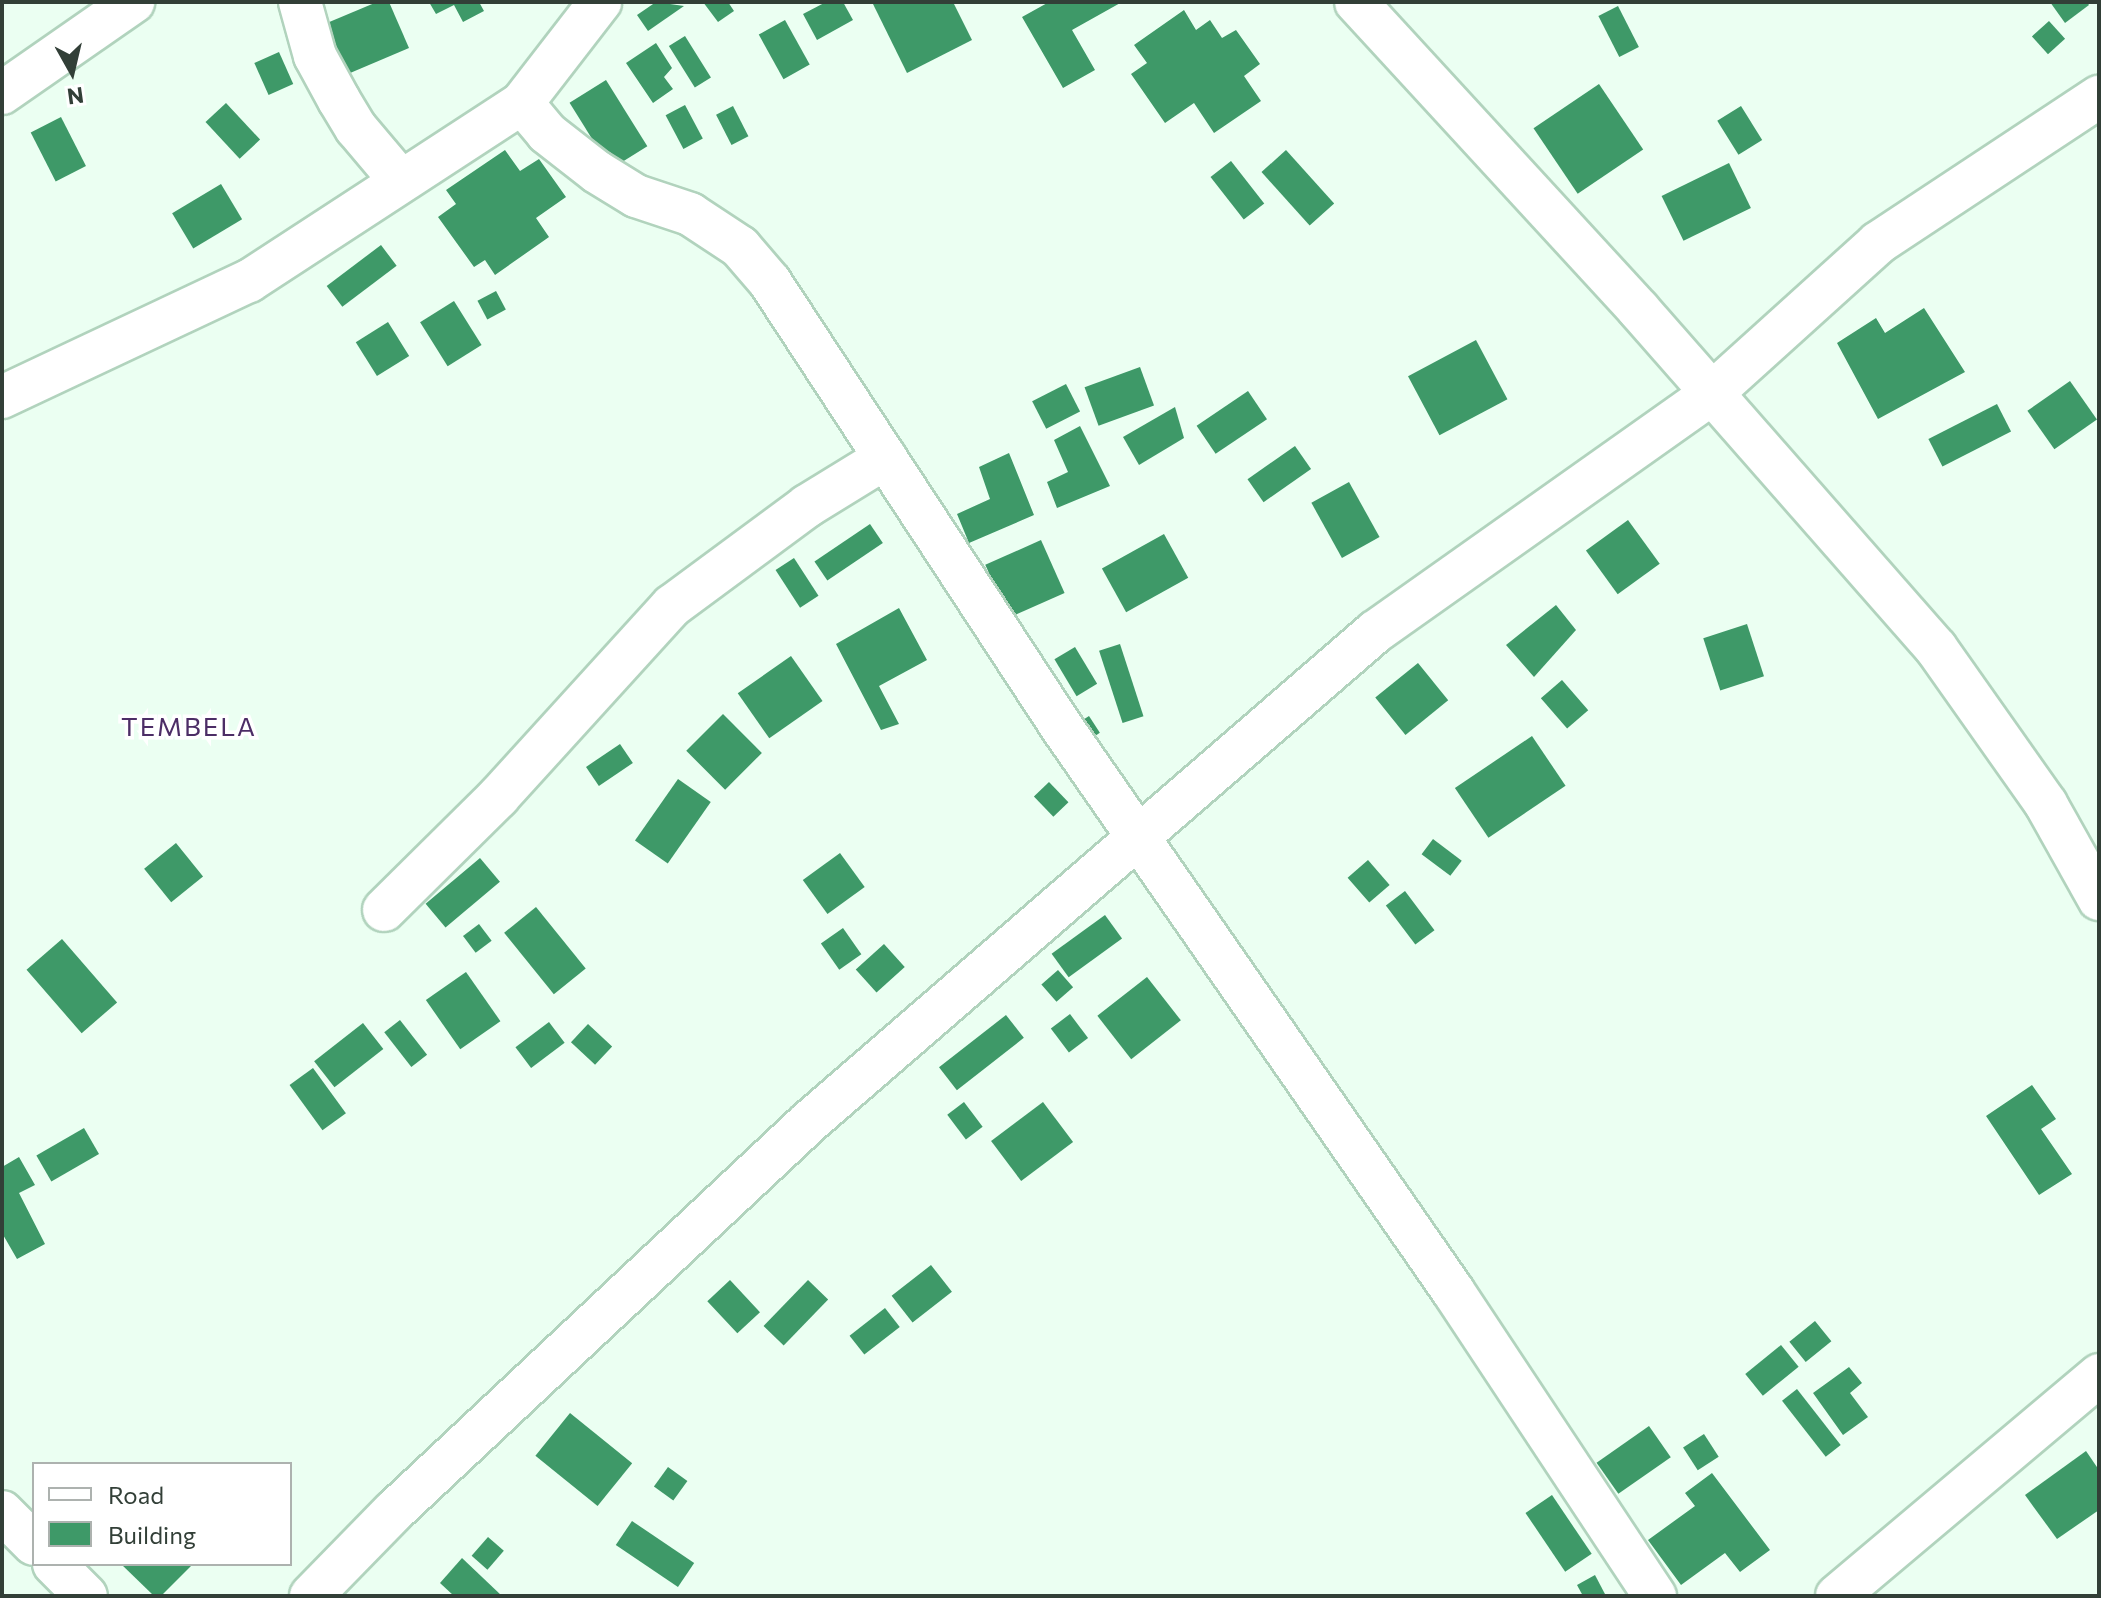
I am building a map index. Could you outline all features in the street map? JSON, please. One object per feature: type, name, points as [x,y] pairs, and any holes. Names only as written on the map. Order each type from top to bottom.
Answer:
[{"type":"street","points":[[2,93],[133,2]]},
{"type":"street","points":[[300,2],[315,56],[345,109],[400,180]]},
{"type":"street","points":[[1356,2],[1936,648],[2046,804],[2099,899]]},
{"type":"street","points":[[2,397],[249,281],[522,103],[592,5]]},
{"type":"street","points":[[311,1596],[404,1502],[809,1122],[1135,834],[1375,632],[1711,394],[1878,243],[2099,97]]},
{"type":"street","points":[[522,103],[547,133],[597,172],[636,196],[690,214],[740,247],[770,282],[1135,834],[1453,1291],[1655,1596]]},
{"type":"street","points":[[384,910],[498,797],[672,606],[807,506],[885,458]]},
{"type":"street","points":[[1837,1596],[2099,1375]]},
{"type":"street","points":[[2,1512],[32,1542]]},
{"type":"street","points":[[56,1566],[86,1596]]},
{"type":"building","points":[[377,2],[389,2],[409,48],[336,79],[315,28]]},
{"type":"building","points":[[429,2],[479,2],[484,11],[463,22],[454,5],[436,14]]},
{"type":"building","points":[[656,2],[684,6],[648,31],[637,15]]},
{"type":"building","points":[[703,2],[728,2],[734,11],[718,22]]},
{"type":"building","points":[[826,2],[843,2],[853,20],[817,40],[803,14]]},
{"type":"building","points":[[872,2],[953,2],[972,40],[907,73]]},
{"type":"building","points":[[1049,2],[1122,2],[1072,30],[1095,70],[1063,88],[1022,17]]},
{"type":"building","points":[[2050,2],[2087,2],[2089,5],[2065,23]]},
{"type":"building","points":[[1618,6],[1639,47],[1619,57],[1598,16]]},
{"type":"building","points":[[1184,10],[1196,30],[1210,20],[1222,38],[1236,30],[1260,64],[1244,76],[1261,101],[1214,133],[1194,103],[1165,123],[1131,74],[1147,63],[1134,45]]},
{"type":"building","points":[[785,20],[810,65],[783,79],[759,35]]},
{"type":"building","points":[[2049,21],[2065,39],[2048,54],[2032,36]]},
{"type":"building","points":[[685,36],[711,78],[695,88],[669,46]]},
{"type":"building","points":[[656,43],[672,68],[664,77],[673,89],[653,103],[626,63]]},
{"type":"building","points":[[279,52],[293,84],[269,95],[254,63]]},
{"type":"building","points":[[606,80],[647,146],[611,169],[570,103]]},
{"type":"building","points":[[1599,84],[1643,149],[1578,194],[1534,128]]},
{"type":"building","points":[[226,103],[260,140],[240,159],[206,122]]},
{"type":"building","points":[[685,105],[703,139],[683,149],[666,115]]},
{"type":"building","points":[[733,106],[748,136],[732,145],[716,115]]},
{"type":"building","points":[[1741,106],[1762,140],[1738,155],[1717,121]]},
{"type":"building","points":[[61,117],[86,166],[56,181],[31,132]]},
{"type":"building","points":[[505,150],[520,171],[539,159],[566,197],[536,218],[549,237],[495,275],[485,260],[474,267],[438,217],[456,204],[446,190]]},
{"type":"building","points":[[1286,150],[1334,204],[1310,226],[1261,172]]},
{"type":"building","points":[[1231,161],[1264,204],[1244,220],[1211,177]]},
{"type":"building","points":[[1729,163],[1751,208],[1684,241],[1662,196]]},
{"type":"building","points":[[221,184],[242,219],[193,249],[172,213]]},
{"type":"building","points":[[381,245],[397,266],[342,307],[327,286]]},
{"type":"building","points":[[496,291],[506,310],[487,319],[477,301]]},
{"type":"building","points":[[454,301],[482,345],[448,366],[420,322]]},
{"type":"building","points":[[1924,308],[1965,372],[1878,419],[1837,343],[1876,318],[1885,333]]},
{"type":"building","points":[[388,322],[409,356],[377,376],[356,342]]},
{"type":"building","points":[[1476,340],[1507,399],[1439,435],[1408,376]]},
{"type":"building","points":[[1140,367],[1154,406],[1099,426],[1085,387]]},
{"type":"building","points":[[2070,381],[2097,420],[2054,449],[2027,411]]},
{"type":"building","points":[[1066,384],[1080,412],[1046,429],[1032,401]]},
{"type":"building","points":[[1248,391],[1267,419],[1216,454],[1197,426]]},
{"type":"building","points":[[1997,404],[2011,432],[1942,467],[1928,439]]},
{"type":"building","points":[[1175,407],[1184,438],[1139,465],[1123,437]]},
{"type":"building","points":[[1080,426],[1110,486],[1057,508],[1047,482],[1068,472],[1054,440]]},
{"type":"building","points":[[1295,446],[1311,469],[1264,502],[1247,479]]},
{"type":"building","points":[[1009,453],[1034,515],[969,543],[957,514],[990,499],[979,467]]},
{"type":"building","points":[[1349,482],[1380,537],[1342,558],[1311,503]]},
{"type":"building","points":[[1628,520],[1660,564],[1618,594],[1586,551]]},
{"type":"building","points":[[870,524],[883,543],[827,581],[814,561]]},
{"type":"building","points":[[1164,534],[1188,578],[1126,612],[1102,568]]},
{"type":"building","points":[[1041,540],[1065,593],[1009,618],[985,565]]},
{"type":"building","points":[[794,558],[819,596],[800,608],[776,570]]},
{"type":"building","points":[[1556,605],[1576,630],[1534,677],[1506,645]]},
{"type":"building","points":[[899,608],[927,660],[879,686],[899,724],[881,730],[836,644]]},
{"type":"building","points":[[1747,624],[1764,676],[1720,691],[1703,638]]},
{"type":"building","points":[[1120,644],[1143,716],[1123,723],[1099,651]]},
{"type":"building","points":[[1075,647],[1097,684],[1077,696],[1054,659]]},
{"type":"building","points":[[791,656],[823,701],[769,738],[738,693]]},
{"type":"building","points":[[1418,663],[1448,700],[1405,735],[1375,698]]},
{"type":"building","points":[[1562,680],[1588,710],[1567,729],[1541,698]]},
{"type":"building","points":[[723,714],[762,753],[725,790],[686,751]]},
{"type":"building","points":[[1089,716],[1100,733],[1088,740],[1077,724]]},
{"type":"building","points":[[1532,736],[1566,786],[1488,838],[1455,788]]},
{"type":"building","points":[[620,744],[633,763],[599,786],[586,767]]},
{"type":"building","points":[[678,779],[711,802],[668,863],[635,840]]},
{"type":"building","points":[[1049,782],[1068,802],[1053,817],[1034,797]]},
{"type":"building","points":[[1433,839],[1462,861],[1450,876],[1422,854]]},
{"type":"building","points":[[176,843],[203,876],[171,902],[144,869]]},
{"type":"building","points":[[840,853],[865,887],[827,914],[803,880]]},
{"type":"building","points":[[480,858],[500,882],[446,927],[426,904]]},
{"type":"building","points":[[1368,860],[1390,885],[1369,903],[1348,878]]},
{"type":"building","points":[[1405,891],[1434,930],[1415,945],[1386,905]]},
{"type":"building","points":[[536,907],[586,968],[554,994],[504,933]]},
{"type":"building","points":[[1105,915],[1122,938],[1069,977],[1052,954]]},
{"type":"building","points":[[479,924],[492,941],[476,953],[463,936]]},
{"type":"building","points":[[843,928],[861,954],[839,970],[821,943]]},
{"type":"building","points":[[62,939],[117,1002],[82,1033],[27,970]]},
{"type":"building","points":[[884,944],[905,967],[877,992],[856,969]]},
{"type":"building","points":[[1058,970],[1073,987],[1056,1002],[1041,984]]},
{"type":"building","points":[[466,972],[500,1021],[460,1049],[426,1000]]},
{"type":"building","points":[[1147,977],[1181,1020],[1131,1059],[1097,1016]]},
{"type":"building","points":[[1070,1014],[1088,1038],[1069,1052],[1051,1028]]},
{"type":"building","points":[[1006,1015],[1024,1038],[957,1090],[939,1067]]},
{"type":"building","points":[[400,1020],[427,1055],[411,1067],[384,1032]]},
{"type":"building","points":[[549,1022],[565,1043],[531,1068],[515,1047]]},
{"type":"building","points":[[363,1023],[383,1049],[334,1087],[314,1061]]},
{"type":"building","points":[[588,1024],[612,1047],[595,1065],[571,1042]]},
{"type":"building","points":[[313,1068],[346,1113],[322,1130],[290,1085]]},
{"type":"building","points":[[2032,1085],[2056,1119],[2041,1129],[2072,1174],[2039,1195],[1986,1116]]},
{"type":"building","points":[[964,1102],[983,1127],[966,1139],[947,1115]]},
{"type":"building","points":[[1043,1102],[1073,1142],[1021,1181],[991,1141]]},
{"type":"building","points":[[84,1128],[99,1154],[51,1181],[36,1156]]},
{"type":"building","points":[[19,1157],[35,1185],[19,1193],[45,1244],[17,1259],[2,1233],[2,1167]]},
{"type":"building","points":[[931,1265],[952,1292],[913,1323],[892,1296]]},
{"type":"building","points":[[730,1280],[760,1312],[737,1333],[707,1301]]},
{"type":"building","points":[[808,1280],[828,1299],[784,1345],[764,1326]]},
{"type":"building","points":[[885,1308],[900,1327],[864,1355],[850,1336]]},
{"type":"building","points":[[1815,1321],[1831,1341],[1806,1362],[1789,1342]]},
{"type":"building","points":[[1781,1345],[1799,1367],[1763,1396],[1745,1374]]},
{"type":"building","points":[[1849,1367],[1862,1383],[1850,1393],[1868,1417],[1843,1435],[1813,1393]]},
{"type":"building","points":[[1797,1389],[1841,1445],[1826,1457],[1782,1401]]},
{"type":"building","points":[[570,1413],[632,1463],[598,1506],[535,1456]]},
{"type":"building","points":[[1649,1426],[1671,1457],[1618,1494],[1597,1463]]},
{"type":"building","points":[[1704,1434],[1719,1457],[1698,1470],[1683,1448]]},
{"type":"building","points":[[2086,1451],[2099,1470],[2099,1510],[2057,1539],[2025,1495]]},
{"type":"building","points":[[668,1467],[687,1481],[673,1501],[654,1486]]},
{"type":"building","points":[[1712,1473],[1770,1550],[1740,1572],[1725,1553],[1681,1585],[1648,1540],[1695,1506],[1685,1493]]},
{"type":"building","points":[[1552,1495],[1592,1554],[1565,1572],[1525,1513]]},
{"type":"building","points":[[632,1521],[694,1563],[678,1587],[616,1545]]},
{"type":"building","points":[[488,1537],[504,1551],[487,1570],[472,1556]]},
{"type":"building","points":[[462,1558],[502,1596],[454,1596],[440,1583]]},
{"type":"building","points":[[123,1566],[191,1566],[161,1596],[154,1596]]},
{"type":"building","points":[[1595,1575],[1606,1596],[1583,1596],[1577,1585]]},
{"type":"district","name":"TEMBELA","points":[[189,726]]}]
